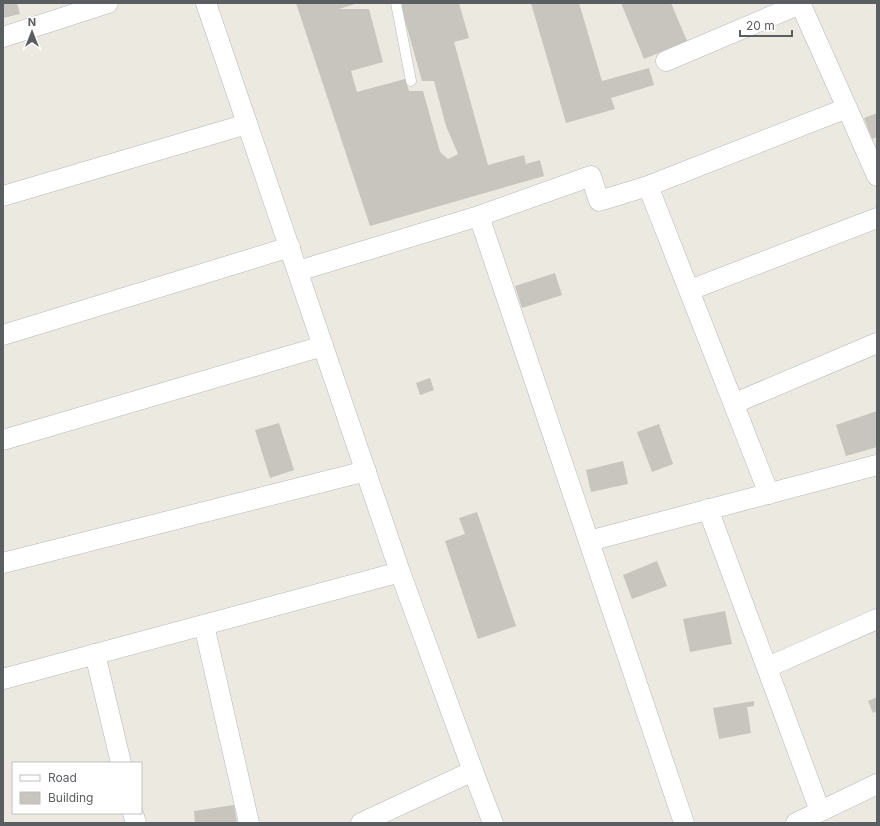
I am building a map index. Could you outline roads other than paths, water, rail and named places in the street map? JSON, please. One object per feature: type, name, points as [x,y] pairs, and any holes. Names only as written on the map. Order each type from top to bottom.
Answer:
[{"type":"street","points":[[3,37],[86,6],[108,3]]},
{"type":"street","points":[[206,3],[400,572],[493,823]]},
{"type":"street","points":[[666,61],[800,3],[877,176]]},
{"type":"street","points":[[298,271],[479,216],[591,176],[599,201],[648,186],[847,108]]},
{"type":"street","points":[[3,196],[247,124]]},
{"type":"street","points":[[648,186],[735,403],[769,494]]},
{"type":"street","points":[[479,216],[684,823]]},
{"type":"street","points":[[690,290],[877,218]]},
{"type":"street","points":[[3,335],[290,247]]},
{"type":"street","points":[[735,403],[876,345]]},
{"type":"street","points":[[3,440],[323,346]]},
{"type":"street","points":[[589,541],[708,508],[769,494],[877,465]]},
{"type":"street","points":[[3,563],[366,471]]},
{"type":"street","points":[[708,508],[820,811]]},
{"type":"street","points":[[3,679],[400,572]]},
{"type":"street","points":[[768,667],[877,619]]},
{"type":"street","points":[[204,625],[249,823]]},
{"type":"street","points":[[95,654],[121,762]]},
{"type":"street","points":[[361,823],[473,771]]},
{"type":"street","points":[[796,823],[877,784]]},
{"type":"lane","points":[[396,3],[411,81]]}]
